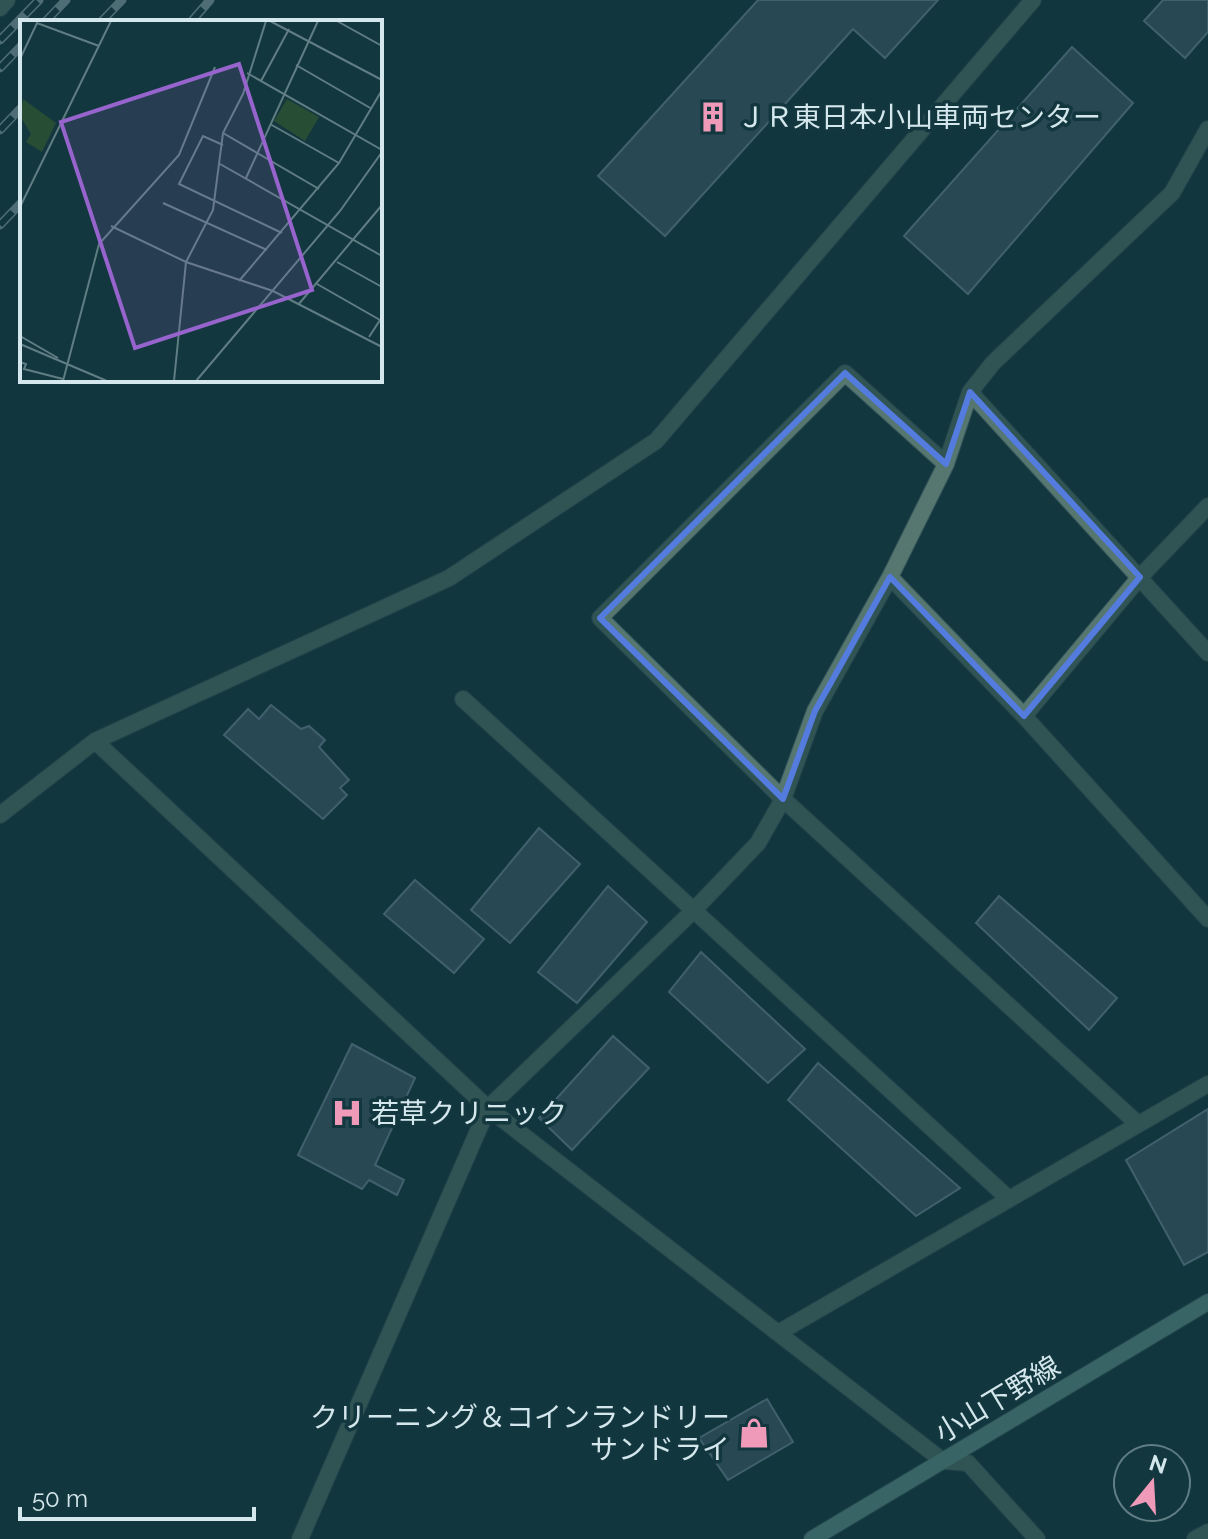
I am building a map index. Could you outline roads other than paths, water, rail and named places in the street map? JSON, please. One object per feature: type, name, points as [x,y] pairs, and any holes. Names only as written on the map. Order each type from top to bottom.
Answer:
[{"type":"main road","name":"小山下野線","points":[[812,1539],[1208,1302]]},
{"type":"street","points":[[0,8],[7,0]]},
{"type":"street","points":[[0,815],[95,741],[449,578],[656,441],[1033,0]]},
{"type":"street","points":[[300,1539],[488,1108],[693,911],[758,843],[783,799],[815,711],[890,577],[946,464],[970,392],[993,363],[1172,193],[1208,129]]},
{"type":"street","points":[[946,464],[845,373],[600,618],[783,799],[1138,1124]]},
{"type":"street","points":[[970,392],[1208,653]]},
{"type":"street","points":[[1024,716],[1140,577],[1208,506]]},
{"type":"street","points":[[890,577],[1024,716],[1208,919]]},
{"type":"street","points":[[463,699],[1008,1198]]},
{"type":"street","points":[[95,741],[488,1108],[943,1461],[968,1463],[1037,1539]]},
{"type":"street","points":[[778,1333],[1208,1084]]},
{"type":"street","points":[[1195,1539],[1208,1532]]},
{"type":"railway","points":[[0,40],[39,0]]},
{"type":"railway","points":[[47,20],[66,0]]},
{"type":"railway","points":[[103,20],[122,0]]},
{"type":"railway","points":[[193,20],[210,0]]},
{"type":"railway","points":[[0,68],[20,47]]},
{"type":"railway","points":[[0,130],[20,109]]},
{"type":"railway","points":[[0,225],[20,204]]},
{"type":"place","name":"ＪＲ東日本小山車両センター","points":[[713,117]]},
{"type":"place","name":"若草クリニック","points":[[347,1113]]},
{"type":"place","name":"クリーニング＆コインランドリー サンドライ","points":[[754,1433]]}]
